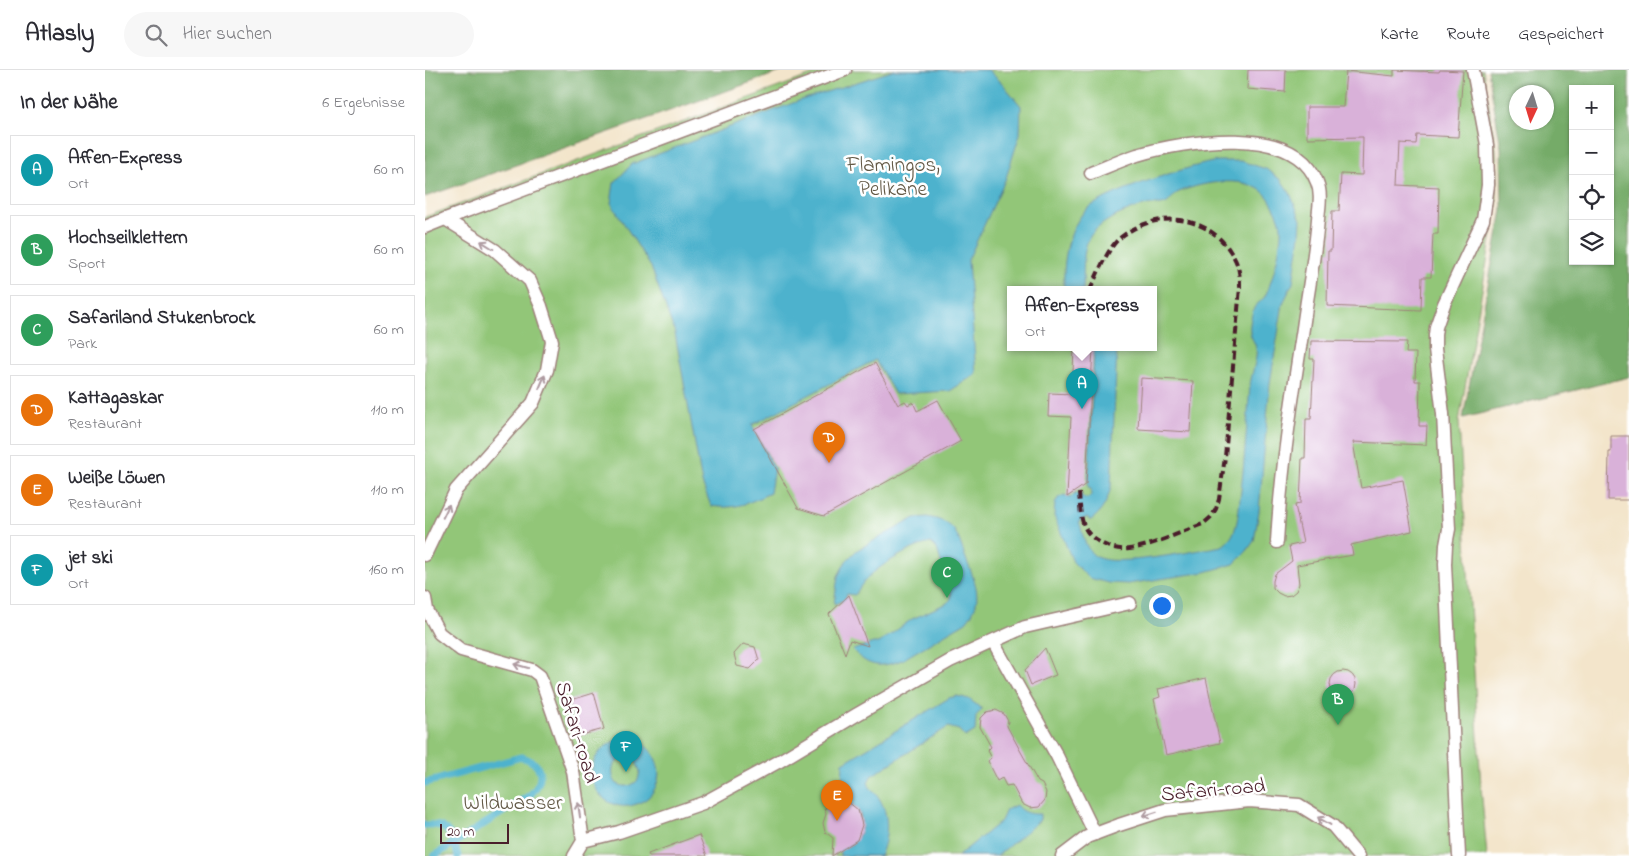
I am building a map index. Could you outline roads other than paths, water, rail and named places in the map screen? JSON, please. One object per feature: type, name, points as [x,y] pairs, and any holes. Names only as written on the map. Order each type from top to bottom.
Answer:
[{"type":"lane","points":[[425,227],[845,70]]},
{"type":"lane","points":[[1459,856],[1446,574],[1446,545],[1449,528],[1443,414],[1435,335],[1436,326],[1444,304],[1483,220],[1488,185],[1487,145],[1473,70]]},
{"type":"lane","points":[[1091,173],[1137,155],[1189,144],[1235,140],[1253,141],[1283,149],[1301,160],[1311,170],[1320,194],[1316,241],[1291,408],[1280,498],[1277,542]]},
{"type":"lane","points":[[425,555],[456,490],[533,403],[547,370],[552,341],[541,306],[530,281],[495,250],[445,219]]},
{"type":"lane","name":"Safari-road","points":[[425,598],[427,610],[439,632],[461,650],[532,670],[540,676],[573,771],[583,841]]},
{"type":"lane","points":[[574,856],[583,841],[619,832],[703,803],[779,762],[949,661],[1025,627],[1130,603]]},
{"type":"lane","points":[[993,642],[1057,756],[1095,834]]},
{"type":"lane","name":"Safari-road","points":[[1062,856],[1087,837],[1165,810],[1249,801],[1299,805],[1333,826],[1358,856]]},
{"type":"water","points":[[895,70],[988,70],[1002,83],[1021,106],[1020,134],[1006,178],[968,260],[976,374],[950,391],[895,394],[875,360],[752,425],[774,468],[770,493],[748,503],[735,506],[711,506],[702,483],[675,333],[651,267],[611,203],[614,183],[632,164],[801,100]]},
{"type":"water","points":[[1218,161],[1241,161],[1266,169],[1281,180],[1290,193],[1301,220],[1293,283],[1283,303],[1270,383],[1259,511],[1254,541],[1234,564],[1205,572],[1128,584],[1108,583],[1089,578],[1073,562],[1054,516],[1055,504],[1058,498],[1064,495],[1071,497],[1075,493],[1081,494],[1083,498],[1088,498],[1091,495],[1091,489],[1088,488],[1094,351],[1117,351],[1111,487],[1102,510],[1091,520],[1088,517],[1079,521],[1088,549],[1095,556],[1104,559],[1136,560],[1222,546],[1233,534],[1238,515],[1250,386],[1256,356],[1255,346],[1250,333],[1250,322],[1254,308],[1264,298],[1269,288],[1277,261],[1281,228],[1280,220],[1268,197],[1260,189],[1238,182],[1225,182],[1189,188],[1179,192],[1165,204],[1147,205],[1116,216],[1102,224],[1088,240],[1084,254],[1083,286],[1064,286],[1064,270],[1069,240],[1077,222],[1092,205],[1146,181]]},
{"type":"water","points":[[927,517],[945,522],[956,533],[975,582],[976,606],[966,622],[902,660],[875,665],[864,660],[853,650],[873,643],[879,643],[912,619],[947,603],[951,599],[937,549],[931,543],[905,553],[876,570],[861,585],[855,595],[847,594],[845,600],[834,604],[838,576],[846,561],[857,550],[915,518]]},
{"type":"water","points":[[957,696],[969,699],[982,709],[976,716],[975,731],[965,737],[959,730],[948,727],[871,776],[868,782],[869,785],[879,798],[885,812],[887,827],[883,849],[880,856],[840,856],[840,847],[849,845],[856,840],[862,825],[861,816],[857,809],[850,803],[841,801],[843,763],[949,698]]},
{"type":"water","points":[[619,739],[630,739],[638,741],[650,750],[659,771],[656,786],[652,793],[641,802],[626,806],[613,804],[602,797],[595,786],[592,774],[594,761],[603,749]],"holes":[[[627,758],[636,762],[640,771],[638,780],[627,786],[616,783],[613,775],[616,763]]]},
{"type":"water","points":[[1016,805],[1021,810],[1040,814],[1040,820],[997,856],[958,856],[1001,821],[1006,810]]},
{"type":"waterway","points":[[425,783],[521,757],[534,763],[540,773],[538,784],[530,795],[434,856]]},
{"type":"waterway","points":[[425,825],[445,828],[452,837],[458,856]]},
{"type":"railway","points":[[1079,493],[1082,520],[1088,533],[1098,541],[1117,549],[1129,549],[1157,542],[1203,524],[1211,517],[1219,499],[1225,457],[1240,278],[1238,266],[1230,251],[1208,229],[1194,223],[1164,220],[1134,228],[1121,237],[1107,254],[1092,286]]},
{"type":"place","name":"Affen-Express","points":[[1082,409]]},
{"type":"place","name":"Kattagaskar","points":[[829,463]]},
{"type":"place","name":"Safariland Stukenbrock","points":[[947,598]]},
{"type":"place","name":"Hochseilklettern","points":[[1338,725]]},
{"type":"place","name":"jet ski","points":[[626,772]]},
{"type":"place","name":"Weiße Löwen","points":[[837,821]]},
{"type":"park label","name":"Flamingos, Pelikane","points":[[893,176]]},
{"type":"park label","name":"Wildwasser","points":[[513,802]]}]
